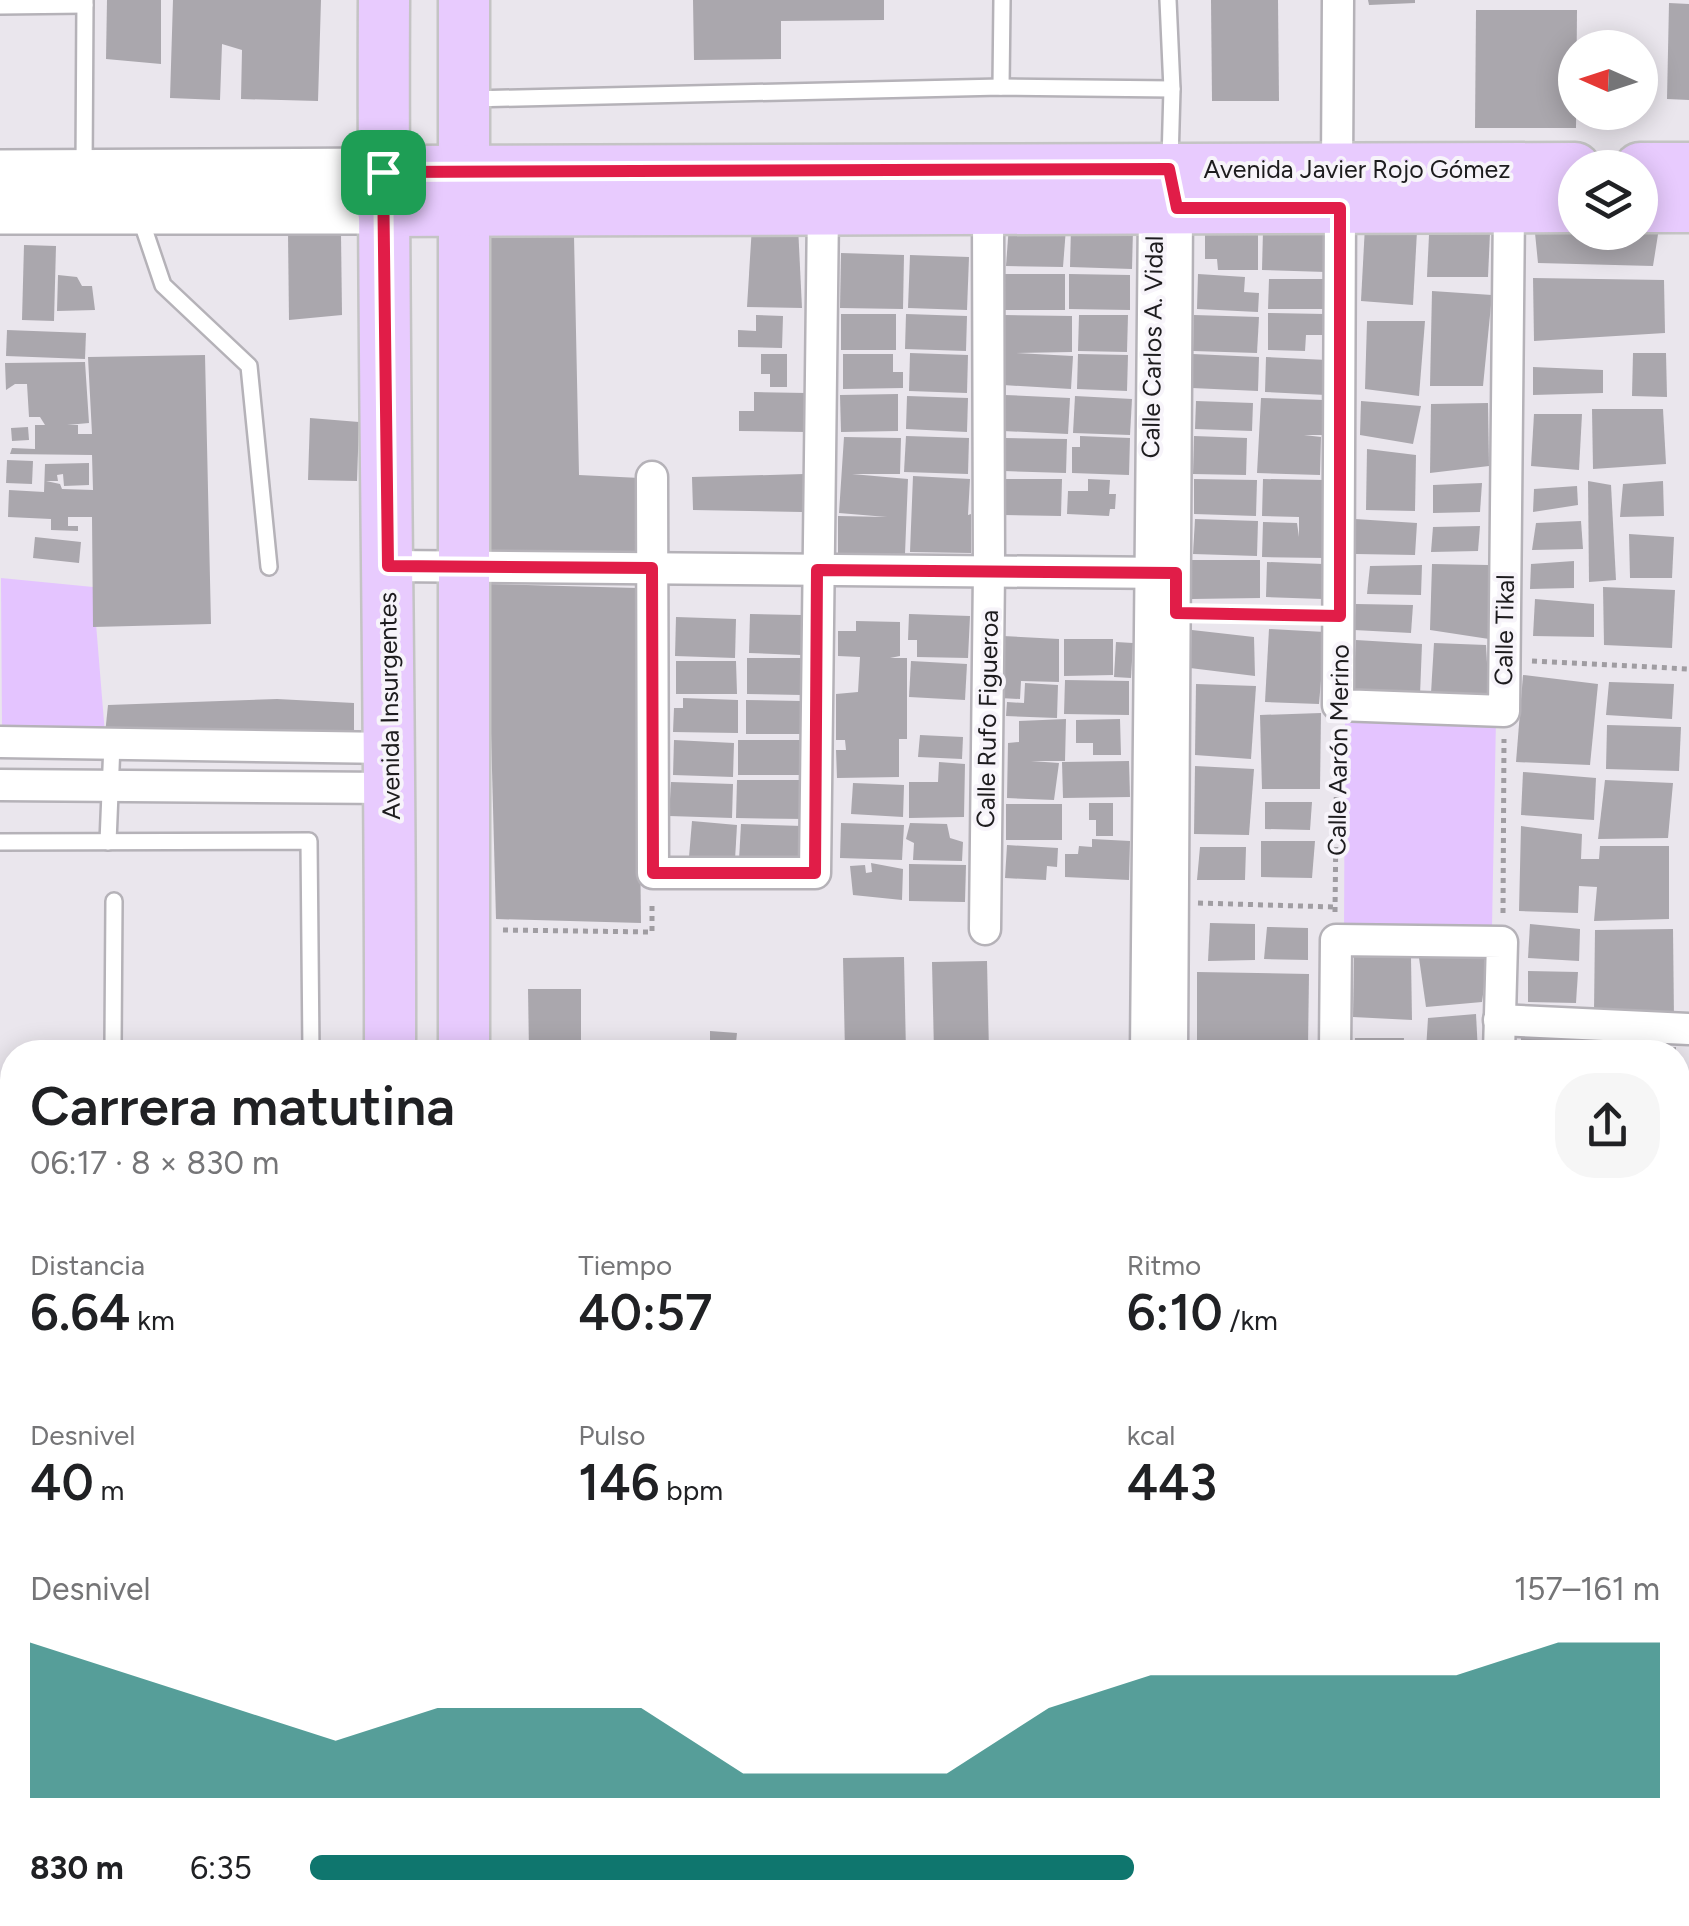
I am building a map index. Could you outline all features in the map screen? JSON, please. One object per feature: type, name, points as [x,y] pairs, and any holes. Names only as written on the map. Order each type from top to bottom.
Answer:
[{"type":"main road","name":"Avenida Insurgentes","points":[[384,0],[390,1040]]},
{"type":"main road","points":[[464,0],[464,1040]]},
{"type":"main road","points":[[1658,168],[1689,168]]},
{"type":"main road","name":"Avenida Javier Rojo Gómez","points":[[464,191],[823,209],[988,209],[1167,195],[1338,188],[1558,169]]},
{"type":"main road","name":"Avenida Javier Rojo Gómez","points":[[0,173],[84,172],[383,191],[1167,195]]},
{"type":"main road","name":"Avenida Javier Rojo Gómez","points":[[1338,188],[1510,207],[1558,207]]},
{"type":"main road","name":"Avenida Javier Rojo Gómez","points":[[0,212],[138,211],[383,191]]},
{"type":"main road","points":[[1658,207],[1689,207]]},
{"type":"street","name":"Calle Aarón Merino","points":[[1338,0],[1338,705]]},
{"type":"street","name":"Calle Carlos A. Vidal","points":[[1146,1040],[1162,573],[1167,195]]},
{"type":"street","name":"Calle Tikal","points":[[1504,711],[1510,207]]},
{"type":"street","points":[[652,477],[653,873],[815,873],[823,209]]},
{"type":"street","name":"Calle Rufo Figueroa","points":[[985,929],[988,209]]},
{"type":"street","points":[[388,566],[1162,573]]},
{"type":"street","name":"Calle Carlos A. Vidal","points":[[1162,573],[1176,613],[1172,1040]]},
{"type":"street","points":[[1338,705],[1504,711]]},
{"type":"street","points":[[0,742],[112,744],[391,768]]},
{"type":"street","points":[[0,785],[109,786],[391,768]]},
{"type":"street","points":[[1335,1040],[1336,940],[1502,942],[1499,1040]]},
{"type":"street","points":[[1499,1020],[1689,1030]]},
{"type":"lane","points":[[1001,87],[1002,0]]},
{"type":"lane","points":[[1167,195],[1172,89],[1168,0]]},
{"type":"lane","points":[[0,6],[85,2],[84,172]]},
{"type":"lane","points":[[464,99],[1001,87],[1172,89]]},
{"type":"lane","points":[[138,211],[164,284],[249,366],[270,567]]},
{"type":"lane","points":[[108,842],[112,744]]},
{"type":"lane","points":[[0,842],[309,841],[311,1040]]},
{"type":"lane","points":[[113,1040],[114,901]]},
{"type":"path","points":[[1176,613],[1340,616]]},
{"type":"path","points":[[1504,660],[1689,670]]},
{"type":"path","name":"Calle Aarón Merino","points":[[1336,940],[1338,705]]},
{"type":"path","name":"Calle Tikal","points":[[1502,942],[1504,711]]},
{"type":"path","points":[[1174,903],[1335,907]]},
{"type":"path","points":[[464,929],[652,932]]},
{"type":"shaded area","points":[[1,578],[93,587],[105,734],[2,730]]},
{"type":"shaded area","points":[[1345,718],[1496,719],[1492,927],[1344,932]]},
{"type":"building","points":[[107,0],[161,0],[161,64],[106,59]]},
{"type":"building","points":[[173,0],[321,0],[318,101],[241,99],[242,50],[222,44],[220,100],[170,98]]},
{"type":"building","points":[[693,0],[884,0],[884,20],[781,21],[781,59],[694,60]]},
{"type":"building","points":[[1211,0],[1278,0],[1279,101],[1212,101]]},
{"type":"building","points":[[1368,0],[1415,0],[1415,3],[1369,5]]},
{"type":"building","points":[[1669,3],[1689,4],[1689,100],[1667,99]]},
{"type":"building","points":[[1476,10],[1577,10],[1577,30],[1558,30],[1558,128],[1475,128]]},
{"type":"building","points":[[485,225],[574,236],[579,475],[640,478],[635,520],[644,520],[639,564],[486,564]]},
{"type":"building","points":[[1009,225],[1066,228],[1063,267],[1006,266]]},
{"type":"building","points":[[752,226],[798,226],[802,308],[747,307]]},
{"type":"building","points":[[1365,226],[1417,231],[1413,305],[1361,301]]},
{"type":"building","points":[[1071,227],[1133,229],[1132,269],[1070,267]]},
{"type":"building","points":[[1263,231],[1326,232],[1326,272],[1262,270]]},
{"type":"building","points":[[288,233],[341,234],[342,315],[289,320]]},
{"type":"building","points":[[1205,233],[1258,233],[1258,270],[1218,270],[1217,259],[1205,259]]},
{"type":"building","points":[[1490,233],[1488,277],[1427,277],[1429,235]]},
{"type":"building","points":[[1535,233],[1558,233],[1558,250],[1656,250],[1653,266],[1538,263]]},
{"type":"building","points":[[24,245],[56,246],[54,321],[22,320]]},
{"type":"building","points":[[841,253],[904,255],[903,309],[840,308]]},
{"type":"building","points":[[910,255],[969,257],[967,310],[908,308]]},
{"type":"building","points":[[1004,274],[1065,274],[1065,310],[1004,310]]},
{"type":"building","points":[[1069,274],[1130,275],[1130,310],[1069,309]]},
{"type":"building","points":[[1198,274],[1245,277],[1244,292],[1259,293],[1258,312],[1197,309]]},
{"type":"building","points":[[58,275],[77,277],[82,286],[92,286],[95,310],[57,311]]},
{"type":"building","points":[[1533,278],[1664,280],[1665,333],[1534,341]]},
{"type":"building","points":[[1269,279],[1323,279],[1323,309],[1268,309]]},
{"type":"building","points":[[1432,291],[1492,295],[1483,386],[1430,386]]},
{"type":"building","points":[[1268,313],[1325,314],[1325,335],[1306,335],[1305,351],[1268,350]]},
{"type":"building","points":[[841,314],[896,314],[896,350],[841,350]]},
{"type":"building","points":[[906,314],[967,316],[966,351],[905,349]]},
{"type":"building","points":[[756,315],[783,316],[782,348],[738,347],[738,330],[756,331]]},
{"type":"building","points":[[1004,315],[1072,316],[1072,352],[1016,353],[1073,356],[1071,389],[1003,385]]},
{"type":"building","points":[[1079,315],[1128,315],[1127,352],[1078,351]]},
{"type":"building","points":[[1194,315],[1259,317],[1257,353],[1193,351]]},
{"type":"building","points":[[1367,321],[1425,321],[1419,396],[1365,389]]},
{"type":"building","points":[[7,330],[86,333],[85,359],[6,356]]},
{"type":"building","points":[[910,353],[968,355],[967,393],[909,391]]},
{"type":"building","points":[[1633,353],[1666,353],[1667,397],[1632,396]]},
{"type":"building","points":[[761,354],[787,354],[787,387],[770,387],[770,374],[761,374]]},
{"type":"building","points":[[843,354],[893,354],[893,372],[903,372],[903,388],[843,389]]},
{"type":"building","points":[[1078,354],[1128,355],[1127,391],[1077,389]]},
{"type":"building","points":[[1193,354],[1259,357],[1258,391],[1192,388]]},
{"type":"building","points":[[205,355],[211,624],[93,627],[92,517],[68,517],[68,526],[78,526],[78,531],[51,530],[51,519],[8,517],[9,490],[44,492],[45,464],[89,463],[89,485],[64,486],[63,474],[57,475],[58,481],[46,481],[60,484],[62,489],[93,490],[92,455],[10,454],[12,448],[35,449],[35,425],[45,425],[40,417],[29,417],[27,384],[15,384],[6,390],[5,363],[85,362],[89,423],[67,425],[78,425],[78,434],[92,434],[88,357]]},
{"type":"building","points":[[1266,357],[1327,360],[1326,395],[1265,392]]},
{"type":"building","points":[[1533,367],[1603,370],[1603,393],[1533,395]]},
{"type":"building","points":[[754,392],[806,393],[806,432],[739,431],[739,411],[754,411]]},
{"type":"building","points":[[898,394],[898,431],[841,432],[840,395]]},
{"type":"building","points":[[1005,395],[1070,398],[1068,434],[1003,431]]},
{"type":"building","points":[[907,396],[968,398],[967,432],[906,429]]},
{"type":"building","points":[[1075,396],[1132,399],[1130,435],[1073,433]]},
{"type":"building","points":[[1261,398],[1324,400],[1323,435],[1304,435],[1321,437],[1320,475],[1257,473]]},
{"type":"building","points":[[1196,401],[1253,403],[1252,431],[1195,429]]},
{"type":"building","points":[[1361,401],[1421,406],[1413,444],[1360,435]]},
{"type":"building","points":[[1488,403],[1489,466],[1430,473],[1431,404]]},
{"type":"building","points":[[1592,409],[1663,409],[1666,464],[1593,469]]},
{"type":"building","points":[[1534,414],[1582,414],[1579,470],[1531,466]]},
{"type":"building","points":[[310,418],[359,422],[357,481],[308,480]]},
{"type":"building","points":[[28,427],[29,440],[12,441],[11,428]]},
{"type":"building","points":[[906,436],[969,438],[968,474],[904,472]]},
{"type":"building","points":[[1080,436],[1130,438],[1129,475],[1072,473],[1072,447],[1080,447]]},
{"type":"building","points":[[1194,436],[1247,438],[1246,475],[1193,474]]},
{"type":"building","points":[[844,437],[901,438],[900,474],[852,474],[908,479],[905,554],[838,553],[838,516],[887,517],[839,513]]},
{"type":"building","points":[[1005,438],[1067,439],[1066,473],[1004,471]]},
{"type":"building","points":[[1367,449],[1416,455],[1415,511],[1366,510]]},
{"type":"building","points":[[7,460],[33,461],[32,484],[6,483]]},
{"type":"building","points":[[804,474],[802,512],[693,510],[692,477]]},
{"type":"building","points":[[913,476],[970,479],[971,553],[910,552]]},
{"type":"building","points":[[1004,479],[1062,479],[1061,516],[1004,515]]},
{"type":"building","points":[[1088,479],[1110,480],[1109,494],[1116,494],[1115,509],[1110,509],[1109,516],[1067,514],[1068,491],[1088,491]]},
{"type":"building","points":[[1194,479],[1257,480],[1256,516],[1194,514]]},
{"type":"building","points":[[1263,479],[1325,480],[1326,558],[1262,557],[1263,522],[1297,523],[1299,537],[1299,517],[1262,516]]},
{"type":"building","points":[[1588,481],[1611,485],[1616,580],[1589,582]]},
{"type":"building","points":[[1663,481],[1664,516],[1620,517],[1623,484]]},
{"type":"building","points":[[1482,483],[1480,512],[1433,513],[1433,485]]},
{"type":"building","points":[[1577,486],[1578,505],[1533,512],[1534,489]]},
{"type":"building","points":[[1195,519],[1258,521],[1257,556],[1193,554]]},
{"type":"building","points":[[1355,519],[1417,523],[1415,555],[1356,554]]},
{"type":"building","points":[[1581,521],[1583,549],[1532,550],[1536,523]]},
{"type":"building","points":[[1480,526],[1478,551],[1431,552],[1433,527]]},
{"type":"building","points":[[1629,534],[1674,537],[1672,578],[1630,578]]},
{"type":"building","points":[[35,537],[81,542],[79,563],[33,558]]},
{"type":"building","points":[[1192,560],[1260,560],[1260,598],[1192,599]]},
{"type":"building","points":[[1574,561],[1574,588],[1530,589],[1531,564]]},
{"type":"building","points":[[1267,562],[1324,564],[1323,599],[1266,597]]},
{"type":"building","points":[[1432,564],[1488,565],[1489,639],[1430,630]]},
{"type":"building","points":[[1422,565],[1421,595],[1367,594],[1370,566]]},
{"type":"building","points":[[487,584],[637,588],[641,923],[496,919]]},
{"type":"building","points":[[1603,587],[1675,590],[1672,648],[1604,645]]},
{"type":"building","points":[[1535,599],[1594,604],[1594,637],[1533,636]]},
{"type":"building","points":[[1356,604],[1413,605],[1411,633],[1354,630]]},
{"type":"building","points":[[750,614],[802,615],[801,655],[749,653]]},
{"type":"building","points":[[909,614],[970,616],[968,658],[917,657],[917,640],[908,640]]},
{"type":"building","points":[[676,617],[736,619],[735,658],[675,656]]},
{"type":"building","points":[[856,621],[900,622],[900,656],[890,658],[907,658],[907,739],[899,739],[899,777],[837,778],[836,750],[846,750],[845,740],[836,740],[836,694],[858,692],[860,657],[838,656],[838,631],[856,631]]},
{"type":"building","points":[[1269,629],[1325,632],[1319,704],[1265,702]]},
{"type":"building","points":[[1192,630],[1254,637],[1255,676],[1190,668]]},
{"type":"building","points":[[1003,636],[1059,639],[1059,682],[1021,681],[1020,699],[1000,698]]},
{"type":"building","points":[[1064,639],[1113,639],[1113,675],[1064,676]]},
{"type":"building","points":[[1356,640],[1422,644],[1420,695],[1353,694]]},
{"type":"building","points":[[1116,642],[1133,643],[1131,678],[1114,677]]},
{"type":"building","points":[[1434,643],[1486,645],[1489,699],[1431,693]]},
{"type":"building","points":[[747,658],[802,658],[802,695],[747,694]]},
{"type":"building","points":[[676,661],[736,661],[737,694],[676,694]]},
{"type":"building","points":[[911,661],[967,664],[965,700],[909,697]]},
{"type":"building","points":[[1523,675],[1598,684],[1590,765],[1516,762]]},
{"type":"building","points":[[1065,680],[1129,681],[1129,715],[1064,714]]},
{"type":"building","points":[[1609,682],[1674,684],[1672,719],[1606,715]]},
{"type":"building","points":[[1025,683],[1058,685],[1057,718],[1006,716],[1007,702],[1024,703]]},
{"type":"building","points":[[1196,684],[1256,686],[1251,759],[1195,755]]},
{"type":"building","points":[[683,698],[738,700],[738,733],[673,732],[674,708],[683,708]]},
{"type":"building","points":[[277,699],[354,703],[354,736],[105,734],[108,705]]},
{"type":"building","points":[[746,700],[801,701],[801,734],[746,734]]},
{"type":"building","points":[[1321,713],[1320,789],[1262,789],[1260,715]]},
{"type":"building","points":[[1066,719],[1065,761],[1031,761],[1059,763],[1054,800],[1007,798],[1008,743],[1019,742],[1019,721]]},
{"type":"building","points":[[1120,719],[1121,755],[1093,755],[1093,743],[1076,743],[1076,720]]},
{"type":"building","points":[[1607,725],[1681,727],[1679,771],[1606,769]]},
{"type":"building","points":[[920,735],[963,737],[962,759],[918,757]]},
{"type":"building","points":[[674,740],[734,743],[733,777],[673,775]]},
{"type":"building","points":[[738,740],[804,740],[804,775],[738,775]]},
{"type":"building","points":[[1129,761],[1130,797],[1063,798],[1062,762]]},
{"type":"building","points":[[939,762],[965,764],[964,817],[909,818],[909,782],[938,782]]},
{"type":"building","points":[[1195,766],[1254,769],[1249,835],[1194,834]]},
{"type":"building","points":[[1523,772],[1596,778],[1594,820],[1521,815]]},
{"type":"building","points":[[737,780],[804,780],[804,819],[736,818]]},
{"type":"building","points":[[1605,780],[1673,783],[1668,838],[1598,839]]},
{"type":"building","points":[[671,782],[733,784],[732,818],[669,816]]},
{"type":"building","points":[[853,783],[904,785],[903,817],[851,814]]},
{"type":"building","points":[[1265,802],[1312,802],[1310,830],[1265,829]]},
{"type":"building","points":[[1089,803],[1113,803],[1113,836],[1096,836],[1096,820],[1089,820]]},
{"type":"building","points":[[1006,804],[1062,804],[1062,840],[1006,840]]},
{"type":"building","points":[[692,821],[737,825],[735,860],[689,857]]},
{"type":"building","points":[[841,823],[904,825],[902,860],[840,858]]},
{"type":"building","points":[[910,823],[947,824],[950,838],[963,842],[962,861],[913,860],[914,843],[906,839]]},
{"type":"building","points":[[741,824],[802,826],[801,861],[739,860]]},
{"type":"building","points":[[1521,826],[1582,834],[1581,859],[1599,859],[1600,846],[1669,846],[1669,919],[1594,921],[1597,887],[1579,886],[1578,913],[1519,911]]},
{"type":"building","points":[[1092,839],[1130,841],[1129,880],[1065,877],[1065,854],[1078,854],[1079,846],[1092,847]]},
{"type":"building","points":[[1261,841],[1315,841],[1312,878],[1261,877]]},
{"type":"building","points":[[1007,845],[1058,848],[1057,867],[1047,866],[1046,880],[1005,878]]},
{"type":"building","points":[[1200,847],[1246,847],[1245,880],[1197,880]]},
{"type":"building","points":[[871,863],[903,869],[902,900],[853,895],[850,866],[865,865],[866,873],[872,872]]},
{"type":"building","points":[[909,864],[966,865],[965,902],[909,901]]},
{"type":"building","points":[[1210,923],[1255,924],[1255,960],[1208,961]]},
{"type":"building","points":[[1530,924],[1580,929],[1579,961],[1528,958]]},
{"type":"building","points":[[1267,927],[1308,928],[1308,960],[1264,959]]},
{"type":"building","points":[[1673,929],[1674,1019],[1594,1011],[1595,930]]},
{"type":"building","points":[[1489,950],[1482,1002],[1426,1007],[1418,951]]},
{"type":"building","points":[[904,957],[906,1040],[845,1040],[843,958]]},
{"type":"building","points":[[1354,957],[1411,958],[1412,1020],[1353,1017]]},
{"type":"building","points":[[987,961],[989,1040],[934,1040],[932,962]]},
{"type":"building","points":[[1528,971],[1578,972],[1576,1003],[1528,1002]]},
{"type":"building","points":[[1197,972],[1309,974],[1308,1040],[1197,1040]]},
{"type":"building","points":[[528,989],[581,989],[581,1040],[529,1040]]},
{"type":"building","points":[[1476,1014],[1477,1040],[1427,1040],[1428,1018]]},
{"type":"building","points":[[710,1031],[737,1033],[736,1040],[710,1040]]},
{"type":"building","points":[[1521,1035],[1619,1040],[1521,1040]]},
{"type":"building","points":[[1355,1038],[1404,1038],[1404,1040]]},
{"type":"route","points":[[1169,169],[1177,208],[1340,208],[1340,616],[1176,613],[1176,573],[817,570],[815,873],[653,873],[652,568],[388,566],[383,172],[1169,169]]}]
